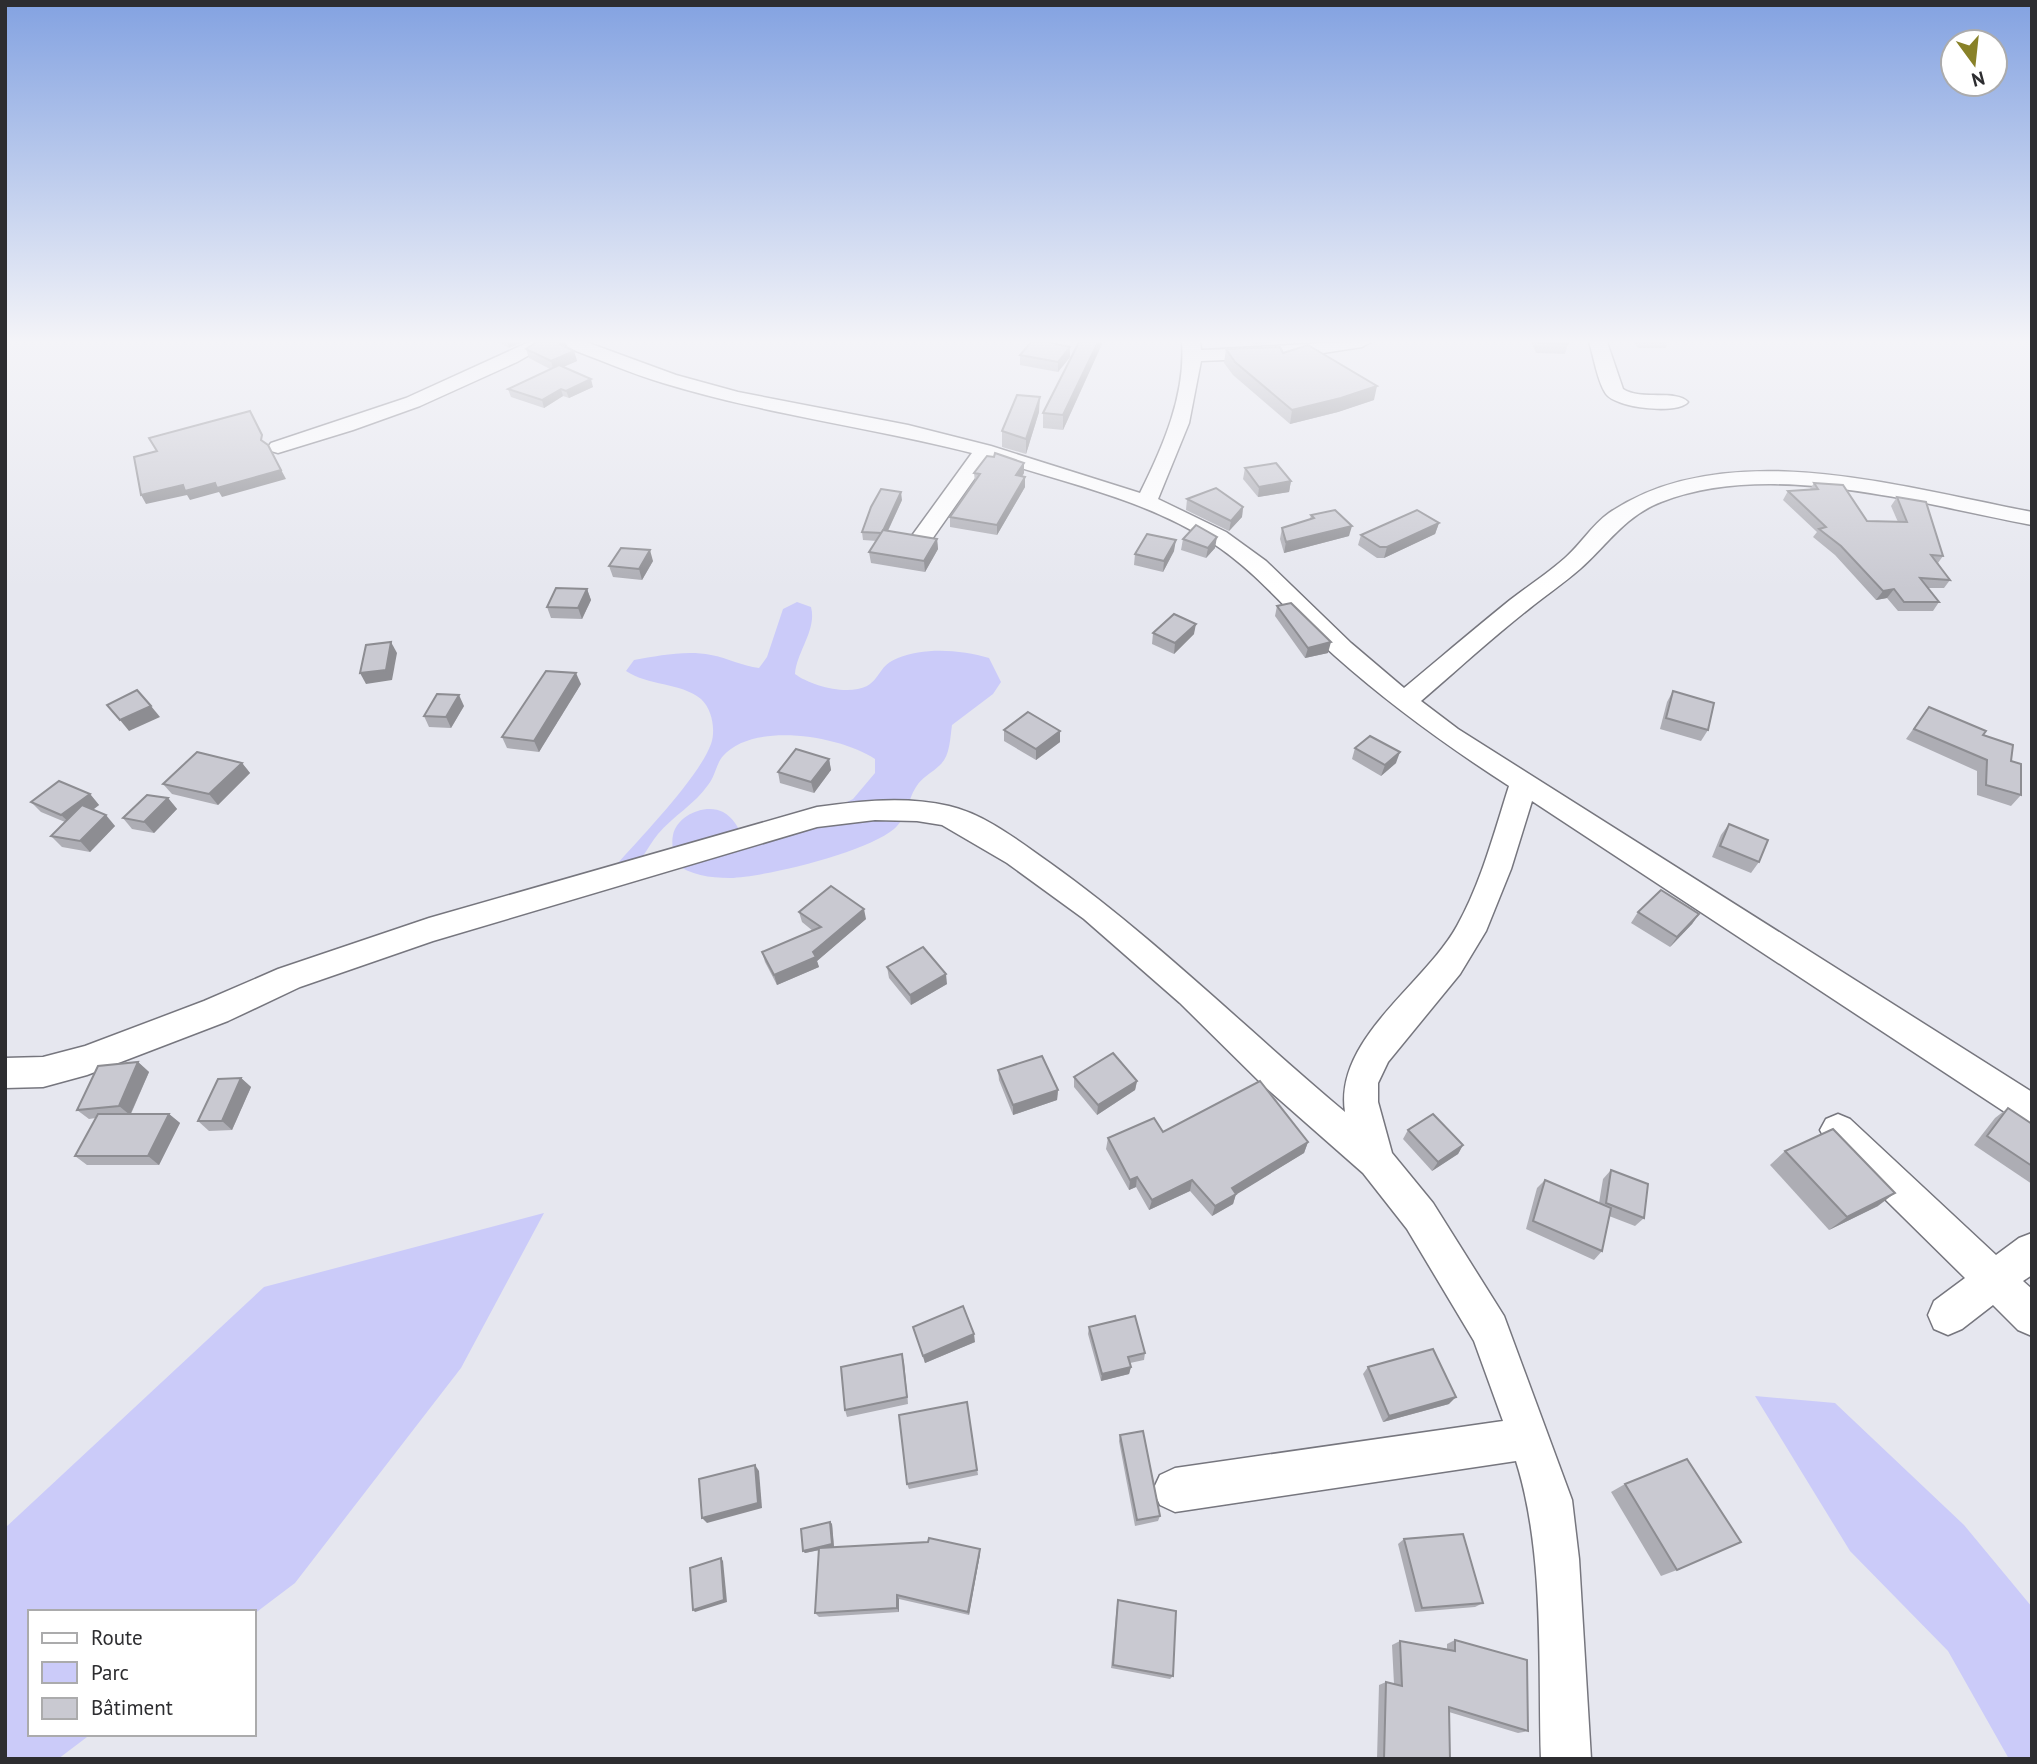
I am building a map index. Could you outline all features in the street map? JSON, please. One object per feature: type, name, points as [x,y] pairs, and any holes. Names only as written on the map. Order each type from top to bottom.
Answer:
[{"type":"street","points":[[278,447],[354,424]]},
{"type":"street","points":[[873,424],[984,450],[1146,502],[1187,520],[1240,551],[1278,583],[1342,649],[1404,702],[1449,735],[2032,1111]]},
{"type":"street","points":[[1146,502],[1178,424]]},
{"type":"street","points":[[922,537],[984,450]]},
{"type":"street","points":[[1404,702],[1573,563],[1615,519],[1652,498],[1710,483],[1743,478],[1788,477],[1837,482],[2032,519]]},
{"type":"street","points":[[1376,1161],[1360,1100],[1361,1081],[1385,1041],[1458,952],[1474,923],[1495,874],[1524,782]]},
{"type":"street","points":[[5,1073],[43,1072],[87,1060],[216,1011],[289,978],[429,930],[817,817],[875,810],[917,811],[948,816],[979,831],[1017,855],[1094,911],[1191,994],[1276,1075],[1376,1161],[1420,1216],[1490,1330],[1550,1500],[1557,1559],[1566,1759]]},
{"type":"street","points":[[1838,1130],[2032,1316]]},
{"type":"street","points":[[1948,1315],[2032,1251]]},
{"type":"street","points":[[1175,1490],[1530,1438]]},
{"type":"green space","points":[[797,602],[811,607],[812,616],[795,674],[810,682],[840,690],[859,689],[872,683],[887,664],[898,658],[920,652],[944,651],[989,658],[1001,682],[993,694],[952,725],[946,757],[918,784],[899,824],[881,838],[815,862],[746,877],[708,876],[694,873],[674,863],[672,838],[680,822],[693,813],[709,809],[723,812],[733,820],[744,838],[764,840],[787,837],[817,817],[853,799],[875,773],[875,759],[860,751],[820,739],[775,736],[755,738],[737,745],[723,756],[708,785],[658,834],[643,856],[644,860],[634,867],[618,863],[695,773],[711,744],[713,732],[710,714],[701,699],[684,690],[626,671],[634,660],[692,653],[717,656],[759,668],[767,657],[783,609]]},
{"type":"green space","points":[[544,1213],[461,1368],[295,1583],[256,1612],[256,1610],[28,1610],[28,1736],[88,1736],[58,1759],[5,1759],[5,1528],[264,1287]]},
{"type":"green space","points":[[1755,1396],[1835,1403],[1964,1525],[2032,1607],[2032,1759],[2009,1759],[1948,1651],[1850,1551]]},
{"type":"building","points":[[200,424],[257,424],[262,435],[261,440],[268,445],[281,470],[217,488],[215,483],[185,491],[183,485],[141,495],[134,457],[157,451],[149,438]]},
{"type":"building","points":[[1005,424],[1031,424],[1026,439],[1002,431]]},
{"type":"building","points":[[995,453],[1024,463],[1016,475],[1025,477],[997,525],[950,517],[980,474],[974,473],[987,456],[994,457]]},
{"type":"building","points":[[1276,463],[1291,481],[1259,487],[1245,468]]},
{"type":"building","points":[[1814,483],[1843,485],[1867,521],[1907,522],[1897,497],[1926,502],[1943,556],[1931,555],[1950,580],[1920,578],[1939,602],[1904,602],[1894,589],[1883,591],[1841,546],[1819,529],[1826,527],[1788,491],[1818,489]]},
{"type":"building","points":[[1216,488],[1243,507],[1231,521],[1187,499]]},
{"type":"building","points":[[881,489],[901,492],[882,533],[862,532],[871,507]]},
{"type":"building","points":[[1335,510],[1352,526],[1286,542],[1282,528],[1314,518],[1311,515]]},
{"type":"building","points":[[1417,510],[1439,523],[1387,547],[1380,547],[1361,535]]},
{"type":"building","points":[[1196,525],[1217,537],[1208,548],[1183,539]]},
{"type":"building","points":[[883,530],[937,539],[924,561],[869,552]]},
{"type":"building","points":[[1147,534],[1176,540],[1164,561],[1135,554]]},
{"type":"building","points":[[621,548],[650,550],[639,569],[609,566]]},
{"type":"building","points":[[556,588],[587,589],[578,608],[547,607]]},
{"type":"building","points":[[1291,603],[1331,642],[1308,648],[1277,606]]},
{"type":"building","points":[[1174,614],[1196,624],[1175,643],[1153,633]]},
{"type":"building","points":[[391,642],[386,670],[360,673],[366,645]]},
{"type":"building","points":[[546,671],[576,673],[534,741],[502,737]]},
{"type":"building","points":[[137,690],[151,706],[120,720],[107,705]]},
{"type":"building","points":[[1673,691],[1714,703],[1708,730],[1666,718]]},
{"type":"building","points":[[437,694],[459,695],[446,717],[424,716]]},
{"type":"building","points":[[1929,707],[1986,731],[1983,735],[2013,745],[2011,761],[2021,764],[2021,795],[1986,785],[1987,760],[1914,729]]},
{"type":"building","points":[[1028,712],[1060,731],[1036,749],[1004,730]]},
{"type":"building","points":[[1370,736],[1400,752],[1385,765],[1355,748]]},
{"type":"building","points":[[796,749],[829,759],[811,782],[778,772]]},
{"type":"building","points":[[197,752],[242,763],[209,794],[163,784]]},
{"type":"building","points":[[59,781],[90,794],[61,815],[31,802]]},
{"type":"building","points":[[147,795],[168,798],[144,822],[123,818]]},
{"type":"building","points":[[82,805],[106,815],[80,841],[51,836]]},
{"type":"building","points":[[1729,824],[1768,840],[1759,862],[1720,846]]},
{"type":"building","points":[[831,886],[864,909],[813,952],[816,957],[774,975],[762,952],[821,927],[799,912]]},
{"type":"building","points":[[1661,890],[1699,914],[1677,937],[1638,912]]},
{"type":"building","points":[[923,947],[946,974],[910,995],[887,967]]},
{"type":"building","points":[[1113,1053],[1137,1081],[1098,1105],[1074,1077]]},
{"type":"building","points":[[1042,1056],[1058,1090],[1013,1105],[998,1070]]},
{"type":"building","points":[[138,1062],[119,1106],[77,1110],[98,1066]]},
{"type":"building","points":[[241,1078],[222,1121],[198,1121],[218,1079]]},
{"type":"building","points":[[1260,1081],[1308,1142],[1232,1188],[1236,1194],[1215,1206],[1192,1180],[1152,1200],[1137,1177],[1130,1180],[1108,1138],[1154,1118],[1163,1132]]},
{"type":"building","points":[[2008,1108],[2032,1124],[2032,1166],[1987,1136]]},
{"type":"building","points":[[98,1114],[169,1114],[148,1156],[75,1156]]},
{"type":"building","points":[[1433,1114],[1463,1145],[1438,1162],[1408,1130]]},
{"type":"building","points":[[1833,1129],[1895,1193],[1847,1217],[1785,1151]]},
{"type":"building","points":[[1611,1170],[1648,1184],[1644,1218],[1606,1203]]},
{"type":"building","points":[[1545,1180],[1611,1208],[1602,1251],[1533,1221]]},
{"type":"building","points":[[963,1306],[974,1334],[923,1356],[913,1327]]},
{"type":"building","points":[[1135,1316],[1145,1353],[1128,1357],[1131,1367],[1102,1374],[1089,1327]]},
{"type":"building","points":[[1433,1349],[1456,1397],[1389,1416],[1368,1367]]},
{"type":"building","points":[[902,1354],[907,1397],[845,1410],[841,1367]]},
{"type":"building","points":[[967,1402],[977,1470],[907,1484],[899,1415]]},
{"type":"building","points":[[1143,1431],[1160,1516],[1137,1520],[1120,1435]]},
{"type":"building","points":[[1687,1459],[1741,1542],[1677,1570],[1625,1484]]},
{"type":"building","points":[[755,1465],[758,1503],[702,1518],[699,1479]]},
{"type":"building","points":[[830,1522],[832,1544],[803,1551],[801,1529]]},
{"type":"building","points":[[1463,1534],[1483,1603],[1422,1608],[1404,1539]]},
{"type":"building","points":[[929,1538],[980,1549],[968,1612],[897,1595],[897,1608],[815,1613],[819,1548],[928,1542]]},
{"type":"building","points":[[721,1558],[724,1600],[693,1610],[690,1568]]},
{"type":"building","points":[[1118,1600],[1176,1611],[1173,1676],[1113,1665]]},
{"type":"building","points":[[1455,1640],[1527,1660],[1528,1731],[1449,1707],[1450,1759],[1384,1759],[1386,1682],[1402,1686],[1400,1641],[1455,1651]]}]
